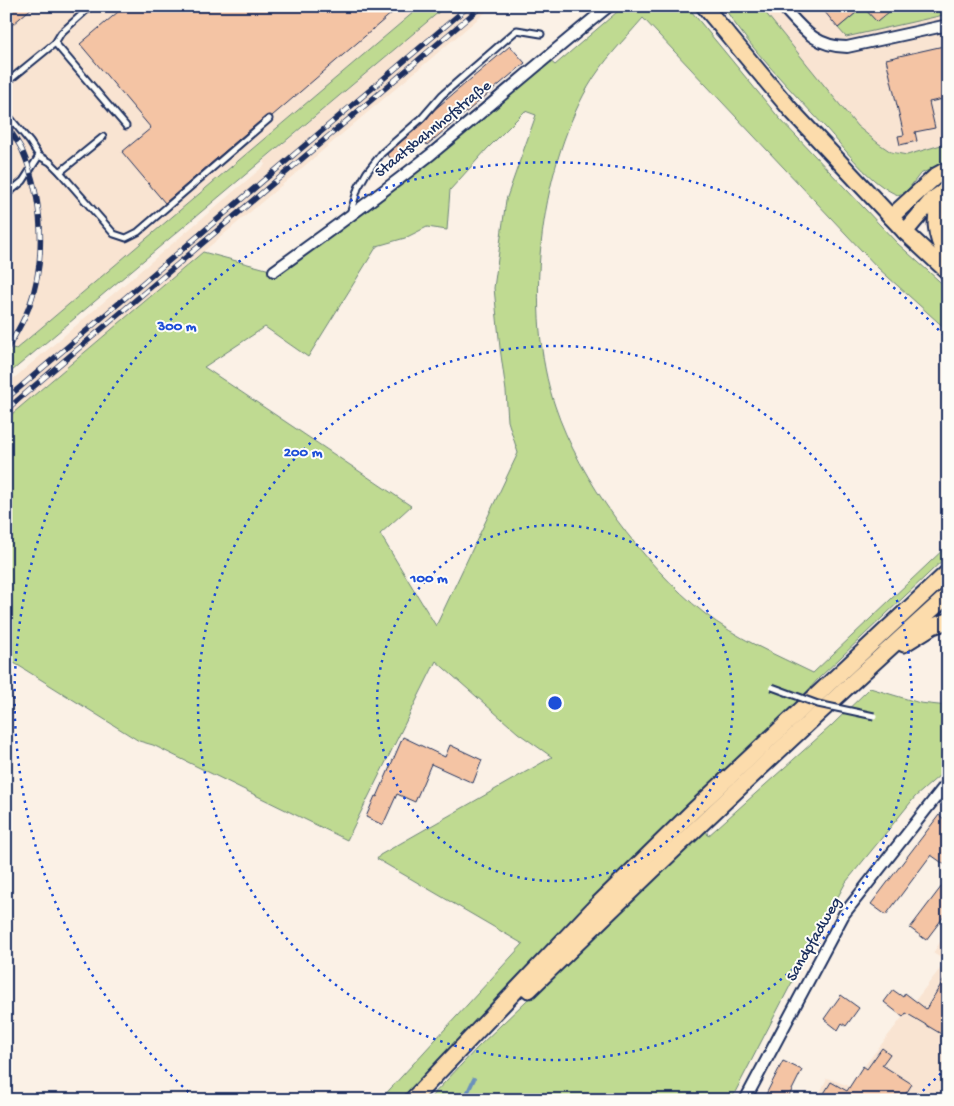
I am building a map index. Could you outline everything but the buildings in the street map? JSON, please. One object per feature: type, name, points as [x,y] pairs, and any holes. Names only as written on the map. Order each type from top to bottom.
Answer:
[{"type":"main road","points":[[707,10],[790,109],[905,232],[948,272]]},
{"type":"main road","points":[[891,217],[937,175],[948,169]]},
{"type":"main road","points":[[905,232],[932,200],[946,190]]},
{"type":"main road","points":[[946,190],[938,205],[935,220],[938,237],[948,260]]},
{"type":"main road","points":[[412,1100],[596,906],[693,811],[948,572]]},
{"type":"main road","points":[[418,1100],[588,932],[874,662],[948,595]]},
{"type":"main road","points":[[874,662],[933,626],[948,621]]},
{"type":"street","name":"Staatsbahnhofstraße","points":[[274,271],[350,217],[430,154],[609,6]]},
{"type":"street","points":[[782,6],[814,38],[834,47],[847,47],[948,25]]},
{"type":"street","name":"Sandpfadweg","points":[[745,1100],[844,914],[937,795],[948,784]]},
{"type":"lane","points":[[6,83],[55,43],[61,33],[91,6]]},
{"type":"lane","points":[[350,217],[358,188],[367,172],[382,153],[422,118],[442,95],[517,30],[541,34]]},
{"type":"lane","points":[[55,43],[126,126]]},
{"type":"lane","points":[[6,113],[39,156],[60,172],[114,234],[126,238],[138,232],[269,119]]},
{"type":"lane","points":[[60,172],[103,136]]},
{"type":"lane","points":[[6,195],[23,181],[39,156]]},
{"type":"lane","points":[[772,687],[818,704],[874,716]]},
{"type":"shaded area","points":[[6,6],[421,6],[6,359]]},
{"type":"shaded area","points":[[446,6],[493,6],[6,419],[6,385],[265,165],[263,161]]},
{"type":"shaded area","points":[[760,6],[948,6],[948,143],[907,155],[891,152],[878,143],[857,126]]},
{"type":"shaded area","points":[[948,930],[948,1100],[817,1100],[827,1078],[849,1086],[946,961],[933,953]]},
{"type":"green space","points":[[421,6],[446,6],[6,376],[6,359],[13,348],[16,349]]},
{"type":"green space","points":[[624,6],[687,6],[780,119],[897,243],[948,289],[948,331],[878,268],[643,18],[600,68],[571,121],[558,160],[548,201],[541,243],[538,287],[540,329],[545,369],[555,406],[580,462],[616,519],[637,546],[681,593],[716,622],[757,646],[813,673],[948,545],[948,555],[819,678],[792,708],[557,935],[402,1100],[380,1100],[523,944],[377,859],[380,855],[552,757],[518,733],[436,661],[347,840],[153,745],[139,741],[16,664],[6,661],[6,419],[203,252],[270,270],[353,218],[549,60],[555,65]],"holes":[[[525,111],[536,115],[506,200],[494,288],[508,421],[518,453],[436,626],[380,534],[411,506],[204,367],[265,327],[308,357],[377,246],[405,238],[427,227],[447,230],[450,190]]]},
{"type":"green space","points":[[723,6],[760,6],[857,126],[878,143],[891,152],[907,155],[948,143],[948,162],[920,174],[906,192],[898,195],[888,190],[859,166],[772,69]]},
{"type":"green space","points":[[906,6],[915,12],[933,6],[948,7],[948,14],[846,37],[838,28],[863,7]]},
{"type":"green space","points":[[870,688],[920,703],[948,706],[948,768],[915,797],[846,882],[731,1100],[428,1100],[479,1046],[706,829],[708,836],[831,726]]},
{"type":"waterway","points":[[464,1100],[474,1079]]},
{"type":"railway","points":[[6,399],[469,6]]},
{"type":"railway","points":[[6,410],[482,6]]},
{"type":"railway","points":[[6,124],[19,143],[29,169],[38,208],[40,228],[40,248],[35,288],[29,307],[6,351]]}]
